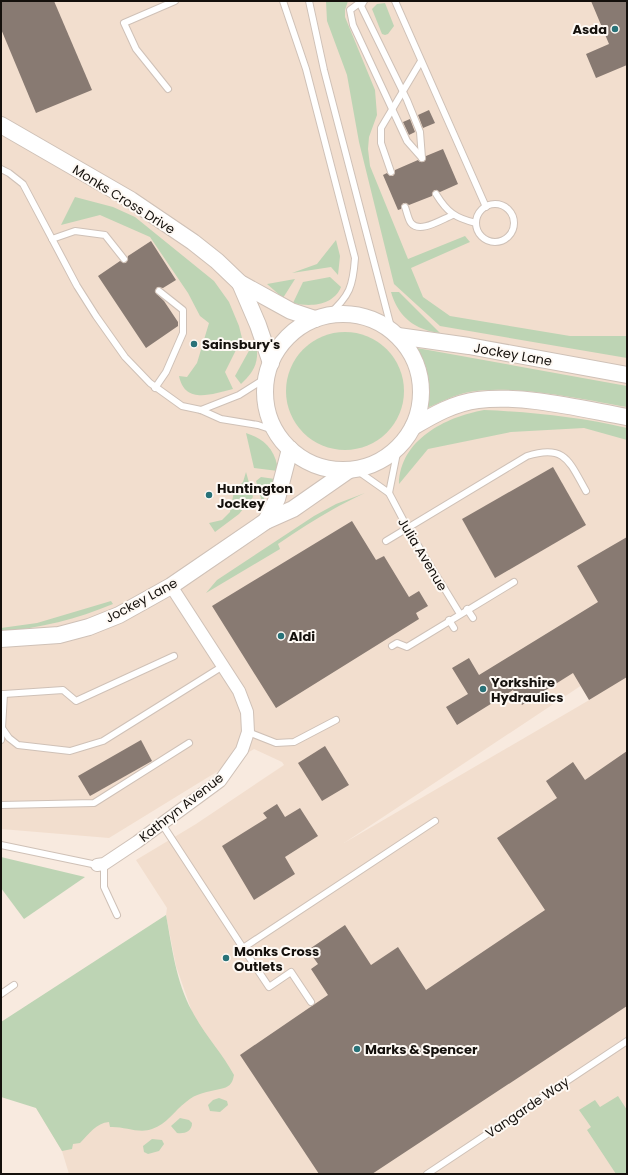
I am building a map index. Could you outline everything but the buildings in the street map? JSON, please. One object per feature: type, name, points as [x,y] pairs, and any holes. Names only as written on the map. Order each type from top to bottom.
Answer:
[{"type":"street","name":"Monks Cross Drive","points":[[1,125],[135,203],[193,242],[217,261],[240,283],[291,311],[322,317]]},
{"type":"street","name":"Monks Cross Drive","points":[[240,283],[258,325],[271,363]]},
{"type":"street","points":[[351,314],[372,320],[395,333],[413,356],[421,379],[421,404],[413,427],[398,448],[378,462],[352,470],[333,470],[317,466],[302,459],[290,449],[276,432],[268,415],[266,403],[266,378],[271,363],[282,344],[297,330],[322,317],[351,314]]},
{"type":"street","name":"Jockey Lane","points":[[395,333],[627,374]]},
{"type":"street","points":[[413,427],[443,410],[477,400],[526,400],[627,417]]},
{"type":"street","name":"Jockey Lane","points":[[266,521],[277,499],[290,449]]},
{"type":"street","name":"Jockey Lane","points":[[1,639],[59,635],[89,627],[119,615],[171,586],[266,521],[292,509],[352,470]]},
{"type":"street","name":"Kathryn Avenue","points":[[101,865],[162,824],[220,781],[242,750],[248,732],[247,712],[239,691],[171,586]]},
{"type":"lane","points":[[168,90],[136,49],[124,23],[175,1]]},
{"type":"lane","points":[[282,1],[306,69],[355,258],[354,282],[341,304],[322,317]]},
{"type":"lane","points":[[310,1],[327,85],[395,333]]},
{"type":"lane","points":[[363,1],[361,6],[403,91],[420,132],[422,158],[406,141],[353,25],[350,10],[363,1]]},
{"type":"lane","points":[[395,1],[486,207]]},
{"type":"lane","points":[[391,172],[380,143],[382,128],[421,61]]},
{"type":"lane","points":[[1,169],[9,172],[22,184],[77,286],[96,316],[125,357],[156,388],[182,406],[201,410],[221,419],[258,425],[276,432]]},
{"type":"lane","points":[[436,194],[444,207],[453,215],[461,220],[476,223]]},
{"type":"lane","points":[[498,205],[508,210],[513,221],[511,232],[502,240],[492,242],[486,240],[479,233],[476,223],[478,213],[486,207],[498,205]]},
{"type":"lane","points":[[405,208],[410,222],[416,227],[422,228],[453,215]]},
{"type":"lane","points":[[52,239],[75,231],[105,235],[124,259]]},
{"type":"lane","points":[[156,388],[166,372],[183,333],[183,310],[158,291]]},
{"type":"lane","points":[[201,410],[239,395],[266,378]]},
{"type":"lane","points":[[389,493],[398,448]]},
{"type":"lane","points":[[386,541],[526,456],[540,452],[560,454],[569,461],[586,491]]},
{"type":"lane","name":"Julia Avenue","points":[[352,470],[389,493],[408,529],[460,614]]},
{"type":"lane","points":[[392,646],[397,643],[407,647],[467,609],[514,582]]},
{"type":"lane","points":[[467,609],[473,618]]},
{"type":"lane","points":[[449,620],[454,628]]},
{"type":"lane","points":[[1,740],[3,694],[63,690],[76,701],[174,656]]},
{"type":"lane","points":[[2,728],[9,738],[18,745],[70,751],[103,741],[223,666]]},
{"type":"lane","points":[[248,732],[276,743],[294,742],[320,730],[336,720]]},
{"type":"lane","points":[[1,805],[94,803],[189,743]]},
{"type":"lane","points":[[242,948],[435,821]]},
{"type":"lane","points":[[162,824],[269,987],[291,972],[311,1002]]},
{"type":"lane","points":[[1,845],[101,865],[104,887],[117,915]]},
{"type":"lane","points":[[1,994],[14,985]]},
{"type":"lane","name":"Vangarde Way","points":[[427,1174],[627,1041]]},
{"type":"shaded area","points":[[1,1],[627,1],[627,1174],[69,1174],[62,1151],[36,1108],[192,1012],[176,966],[166,915],[167,908],[136,860],[196,824],[284,765],[282,762],[254,749],[109,838],[1,829]],"holes":[[[582,685],[591,699],[344,843]]]},
{"type":"green space","points":[[326,1],[348,1],[345,10],[345,17],[375,90],[377,115],[369,137],[368,149],[370,166],[408,259],[465,236],[470,242],[411,268],[423,297],[450,316],[570,336],[627,336],[627,358],[440,326],[394,284],[359,142],[347,75],[327,21]]},
{"type":"green space","points":[[385,3],[394,26],[388,34],[385,35],[382,34],[372,9],[377,4]]},
{"type":"green space","points":[[75,197],[113,207],[135,217],[214,281],[229,302],[239,326],[242,338],[225,372],[233,389],[208,395],[200,395],[187,391],[182,385],[179,376],[187,377],[197,363],[209,323],[200,316],[188,293],[150,237],[100,215],[61,225]]},
{"type":"green space","points":[[336,240],[340,256],[338,275],[331,267],[292,273],[317,264]]},
{"type":"green space","points":[[330,277],[341,287],[333,298],[314,305],[293,303],[303,282]]},
{"type":"green space","points":[[295,279],[283,298],[267,284]]},
{"type":"green space","points":[[391,292],[399,292],[440,333],[423,329],[409,321],[398,309]]},
{"type":"green space","points":[[345,332],[368,336],[387,349],[400,368],[404,391],[400,414],[387,433],[368,446],[345,450],[322,446],[303,433],[290,414],[286,391],[290,368],[303,349],[322,336]]},
{"type":"green space","points":[[256,338],[256,364],[251,374],[241,384],[235,376]]},
{"type":"green space","points":[[417,348],[627,386],[627,407],[527,391],[487,390],[463,393],[427,408],[428,392],[426,377],[423,363]]},
{"type":"green space","points":[[484,410],[556,416],[609,424],[627,428],[627,440],[584,428],[511,432],[428,449],[399,484],[401,468],[407,455],[416,443],[427,433],[454,418]]},
{"type":"green space","points":[[246,433],[264,442],[275,457],[278,471],[254,468]]},
{"type":"green space","points":[[246,472],[253,497],[239,514],[215,532],[209,523],[222,520],[230,512],[234,491],[243,482]]},
{"type":"green space","points":[[261,477],[275,479],[262,502],[256,481]]},
{"type":"green space","points":[[365,493],[331,510],[310,523],[278,544],[280,549],[206,593],[217,580],[314,516],[336,504]]},
{"type":"green space","points":[[111,601],[113,604],[72,618],[30,628],[1,632],[1,628],[37,623]]},
{"type":"green space","points":[[1,857],[85,877],[24,919],[1,888]]},
{"type":"green space","points":[[166,915],[175,964],[182,988],[192,1011],[234,1075],[232,1081],[230,1085],[226,1087],[202,1093],[190,1099],[166,1121],[157,1127],[142,1131],[110,1127],[109,1122],[100,1124],[80,1143],[73,1144],[72,1149],[62,1151],[36,1108],[1,1097],[1,1022]]},
{"type":"green space","points":[[618,1096],[627,1110],[627,1174],[616,1174],[587,1130],[591,1127],[579,1110],[595,1100],[600,1107]]},
{"type":"green space","points":[[219,1098],[227,1101],[228,1105],[220,1112],[210,1111],[208,1105],[213,1100]]},
{"type":"green space","points":[[180,1118],[189,1120],[192,1123],[191,1128],[187,1132],[177,1133],[171,1126]]},
{"type":"green space","points":[[152,1139],[162,1140],[164,1144],[159,1151],[148,1154],[144,1152],[143,1146]]},
{"type":"place","name":"Asda","points":[[615,29]]},
{"type":"place","name":"Sainsbury's","points":[[194,344]]},
{"type":"place","name":"Huntington Jockey","points":[[209,495]]},
{"type":"place","name":"Aldi","points":[[281,636]]},
{"type":"place","name":"Yorkshire Hydraulics","points":[[483,689]]},
{"type":"place","name":"Monks Cross Outlets","points":[[226,958]]},
{"type":"place","name":"Marks & Spencer","points":[[357,1049]]}]
